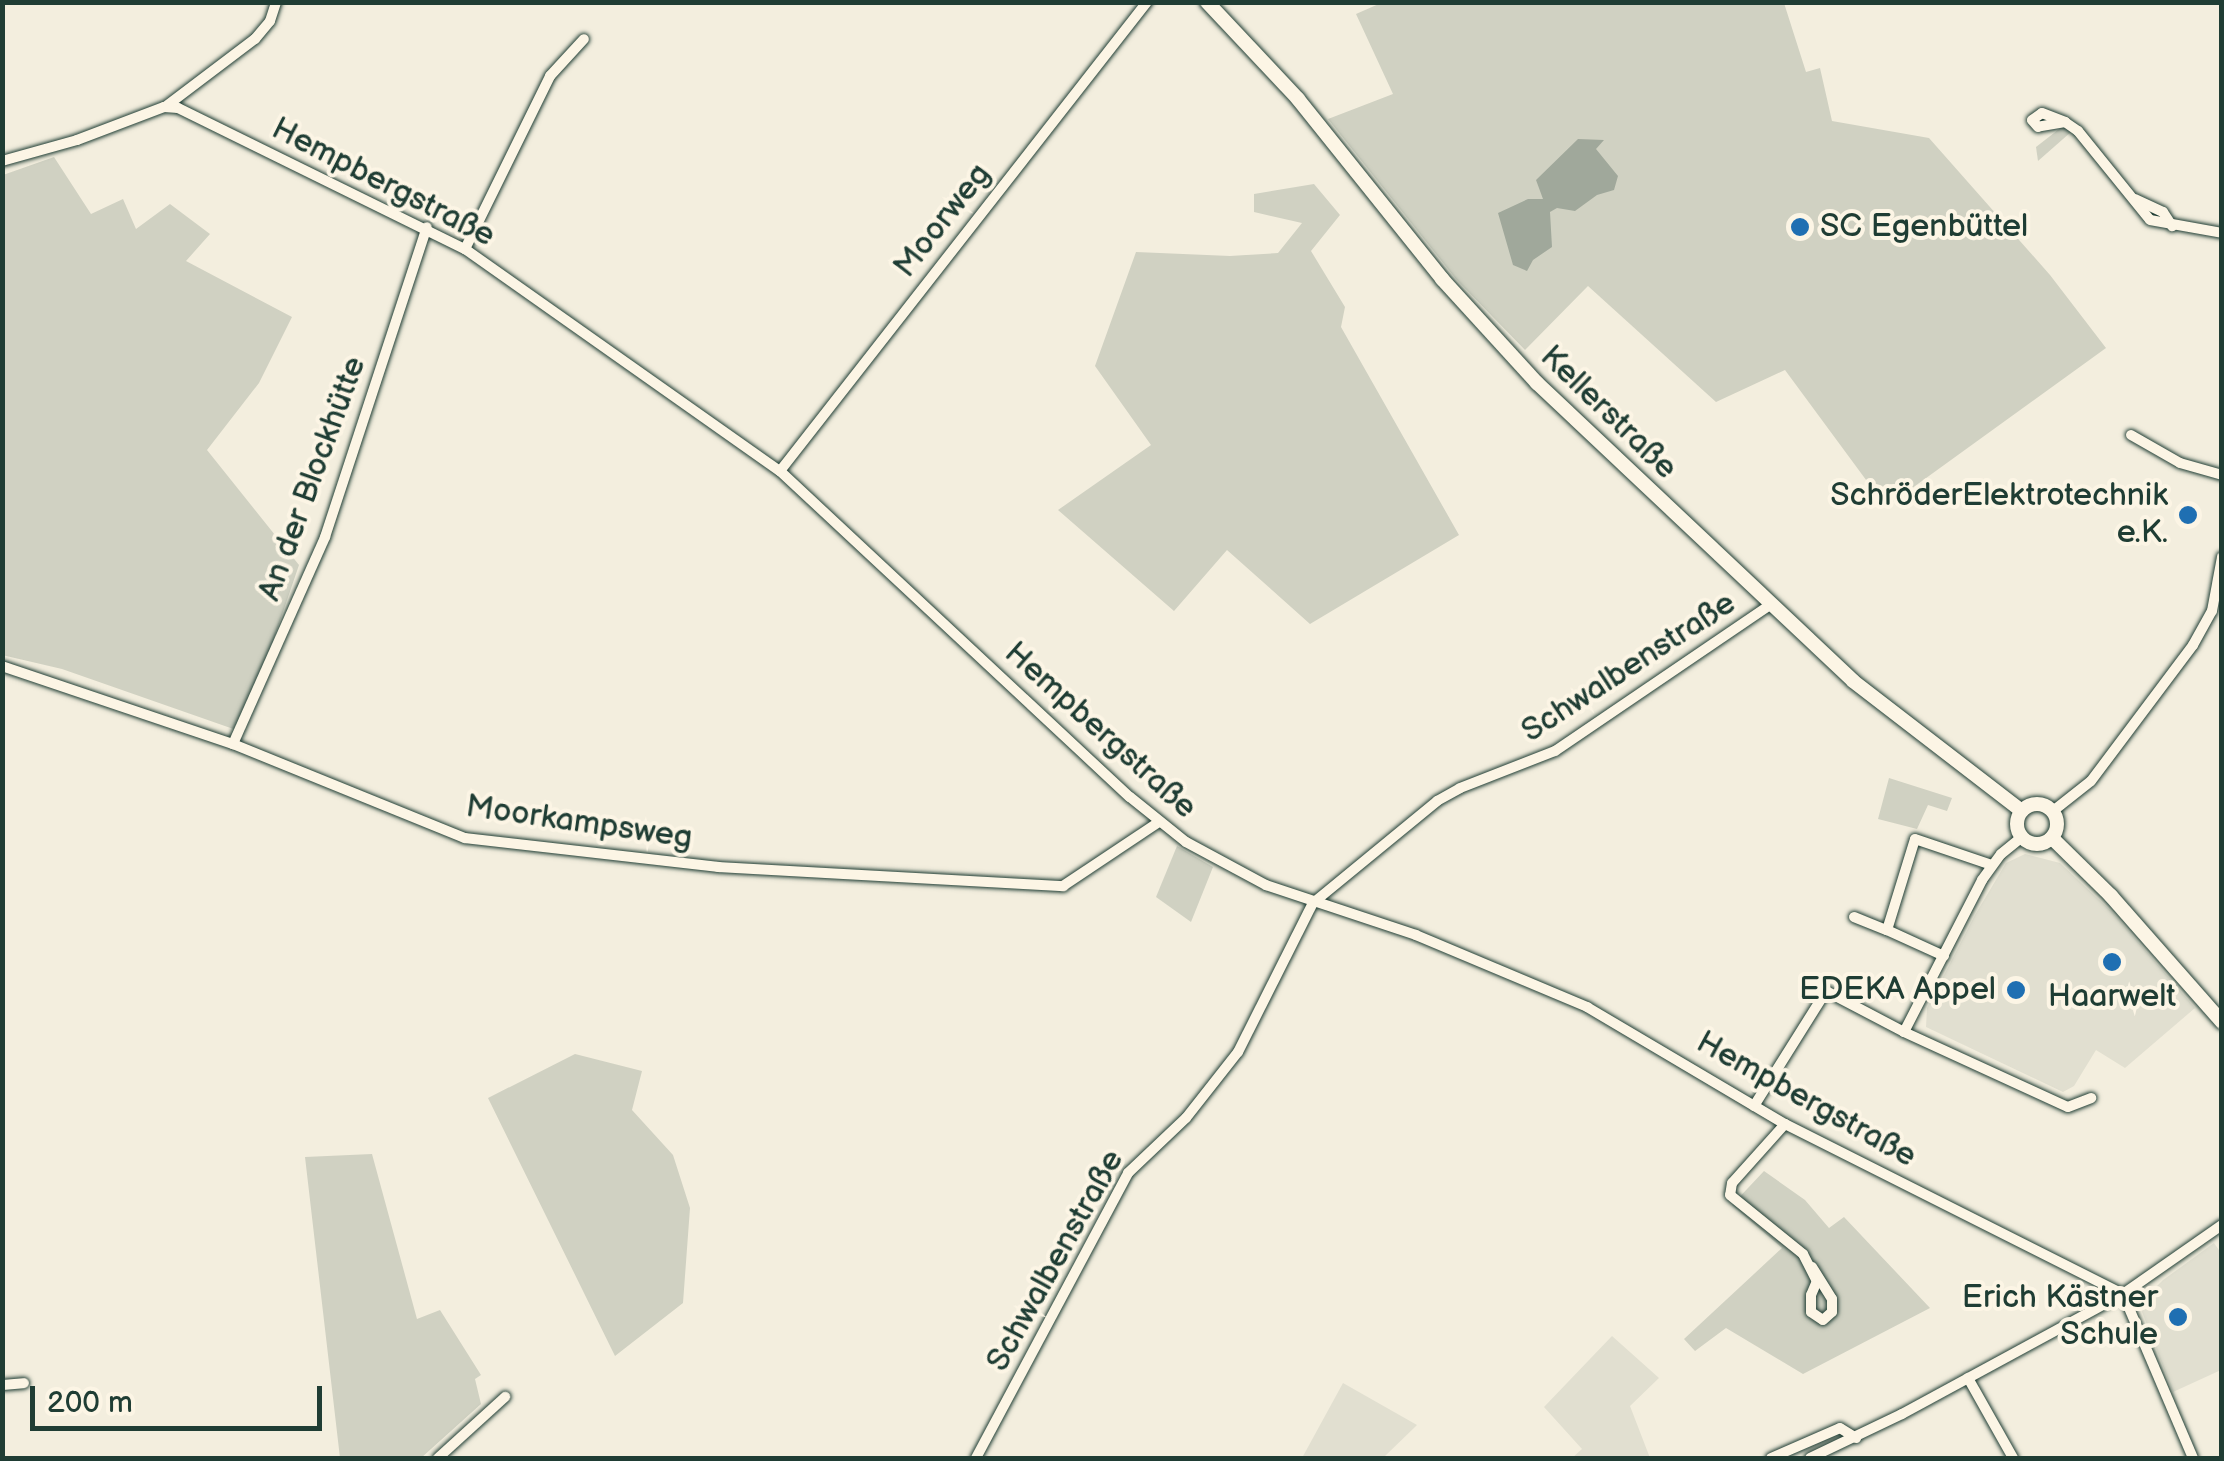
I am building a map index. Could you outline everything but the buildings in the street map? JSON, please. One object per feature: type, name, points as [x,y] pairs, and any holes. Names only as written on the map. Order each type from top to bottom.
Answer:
[{"type":"main road","name":"Kellerstraße","points":[[1206,2],[1298,99],[1442,279],[1516,362],[1853,680],[2022,811]]},
{"type":"main road","points":[[2034,804],[2053,811],[2058,824],[2052,838],[2031,844],[2022,837],[2017,824],[2022,811],[2034,804]]},
{"type":"main road","points":[[2052,838],[2111,896],[2222,1022]]},
{"type":"street","points":[[2,161],[76,140],[164,107],[255,39],[270,21],[276,2]]},
{"type":"street","name":"Moorweg","points":[[780,470],[1147,2]]},
{"type":"street","points":[[465,249],[550,76],[584,39]]},
{"type":"street","name":"Hempbergstraße","points":[[164,107],[201,118],[465,249],[780,470],[1159,822],[1222,864],[1313,903],[1416,935],[1588,1007],[1658,1044],[1785,1124],[2123,1294]]},
{"type":"street","points":[[2065,122],[2078,131],[2150,220],[2222,233]]},
{"type":"street","name":"An der Blockhütte","points":[[233,744],[325,537],[427,228]]},
{"type":"street","points":[[2131,434],[2180,463],[2222,475]]},
{"type":"street","points":[[2053,811],[2091,781],[2193,645],[2212,610],[2222,556]]},
{"type":"street","name":"Schwalbenstraße","points":[[976,1458],[1128,1173],[1186,1118],[1238,1052],[1313,903],[1437,801],[1460,788],[1555,752],[1770,605]]},
{"type":"street","name":"Moorkampsweg","points":[[2,666],[233,744],[465,838],[718,868],[1063,886],[1159,822]]},
{"type":"street","points":[[1904,1032],[1992,865],[2022,837]]},
{"type":"street","points":[[1888,930],[1915,839],[1992,865]]},
{"type":"street","points":[[1854,916],[1944,956]]},
{"type":"street","points":[[1754,1106],[1826,991],[1904,1032],[2068,1107],[2091,1098]]},
{"type":"street","points":[[1785,1124],[1732,1183],[1730,1194],[1803,1254],[1812,1267]]},
{"type":"street","points":[[1810,1458],[1856,1438],[2123,1294],[2222,1225]]},
{"type":"street","points":[[2123,1294],[2193,1458]]},
{"type":"street","points":[[1968,1378],[2013,1458]]},
{"type":"street","points":[[2,1385],[24,1384]]},
{"type":"street","points":[[438,1458],[505,1397]]},
{"type":"street","points":[[1771,1458],[1840,1428],[1856,1438]]},
{"type":"shaded area","name":"SC Egenbüttel","points":[[1381,3],[1784,3],[1806,72],[1820,68],[1832,121],[1929,138],[2050,275],[2106,348],[1886,507],[1785,370],[1716,402],[1588,286],[1525,350],[1456,279],[1328,119],[1393,94],[1356,14]]},
{"type":"shaded area","points":[[2063,126],[2071,132],[2038,161],[2036,147]]},
{"type":"shaded area","points":[[1578,139],[1604,140],[1596,149],[1618,176],[1614,190],[1597,195],[1575,211],[1557,208],[1550,212],[1552,247],[1533,260],[1527,271],[1513,265],[1498,213],[1528,199],[1543,199],[1536,180]]},
{"type":"shaded area","points":[[54,157],[91,214],[123,199],[136,229],[170,204],[210,234],[186,261],[292,317],[259,383],[207,450],[299,565],[242,732],[62,669],[2,655],[3,175]]},
{"type":"shaded area","points":[[1314,184],[1340,215],[1311,251],[1345,307],[1341,327],[1459,535],[1310,624],[1227,550],[1174,611],[1058,510],[1151,445],[1095,366],[1136,252],[1230,256],[1278,253],[1302,223],[1254,212],[1254,194]]},
{"type":"shaded area","points":[[1889,778],[1952,798],[1947,811],[1928,805],[1917,829],[1878,819]]},
{"type":"shaded area","points":[[1177,846],[1213,867],[1191,922],[1156,897]]},
{"type":"shaded area","points":[[2025,854],[2060,863],[2113,913],[2195,1008],[2125,1068],[2096,1050],[2074,1086],[2063,1092],[1926,1027],[1927,1008],[1975,915],[2006,863]]},
{"type":"shaded area","points":[[575,1054],[642,1071],[632,1110],[673,1155],[690,1208],[683,1303],[615,1356],[488,1098]]},
{"type":"shaded area","points":[[372,1154],[417,1319],[440,1310],[481,1375],[475,1379],[481,1404],[421,1458],[340,1458],[305,1157]]},
{"type":"shaded area","points":[[1764,1171],[1805,1200],[1829,1228],[1844,1217],[1930,1308],[1803,1374],[1726,1328],[1695,1351],[1684,1339],[1782,1248],[1732,1205]]},
{"type":"shaded area","points":[[2214,1243],[2221,1253],[2221,1370],[2173,1392],[2139,1304],[2163,1280]]},
{"type":"shaded area","points":[[1612,1336],[1659,1378],[1630,1406],[1650,1458],[1572,1458],[1582,1449],[1544,1407]]},
{"type":"shaded area","points":[[1343,1383],[1417,1425],[1383,1458],[1302,1458]]},
{"type":"place","name":"SC Egenbüttel","points":[[1800,227]]},
{"type":"place","name":"SchröderElektrotechnik e.K.","points":[[2188,515]]},
{"type":"place","name":"Haarwelt","points":[[2112,962]]},
{"type":"place","name":"EDEKA Appel","points":[[2016,990]]},
{"type":"place","name":"Erich Kästner Schule","points":[[2178,1317]]}]
